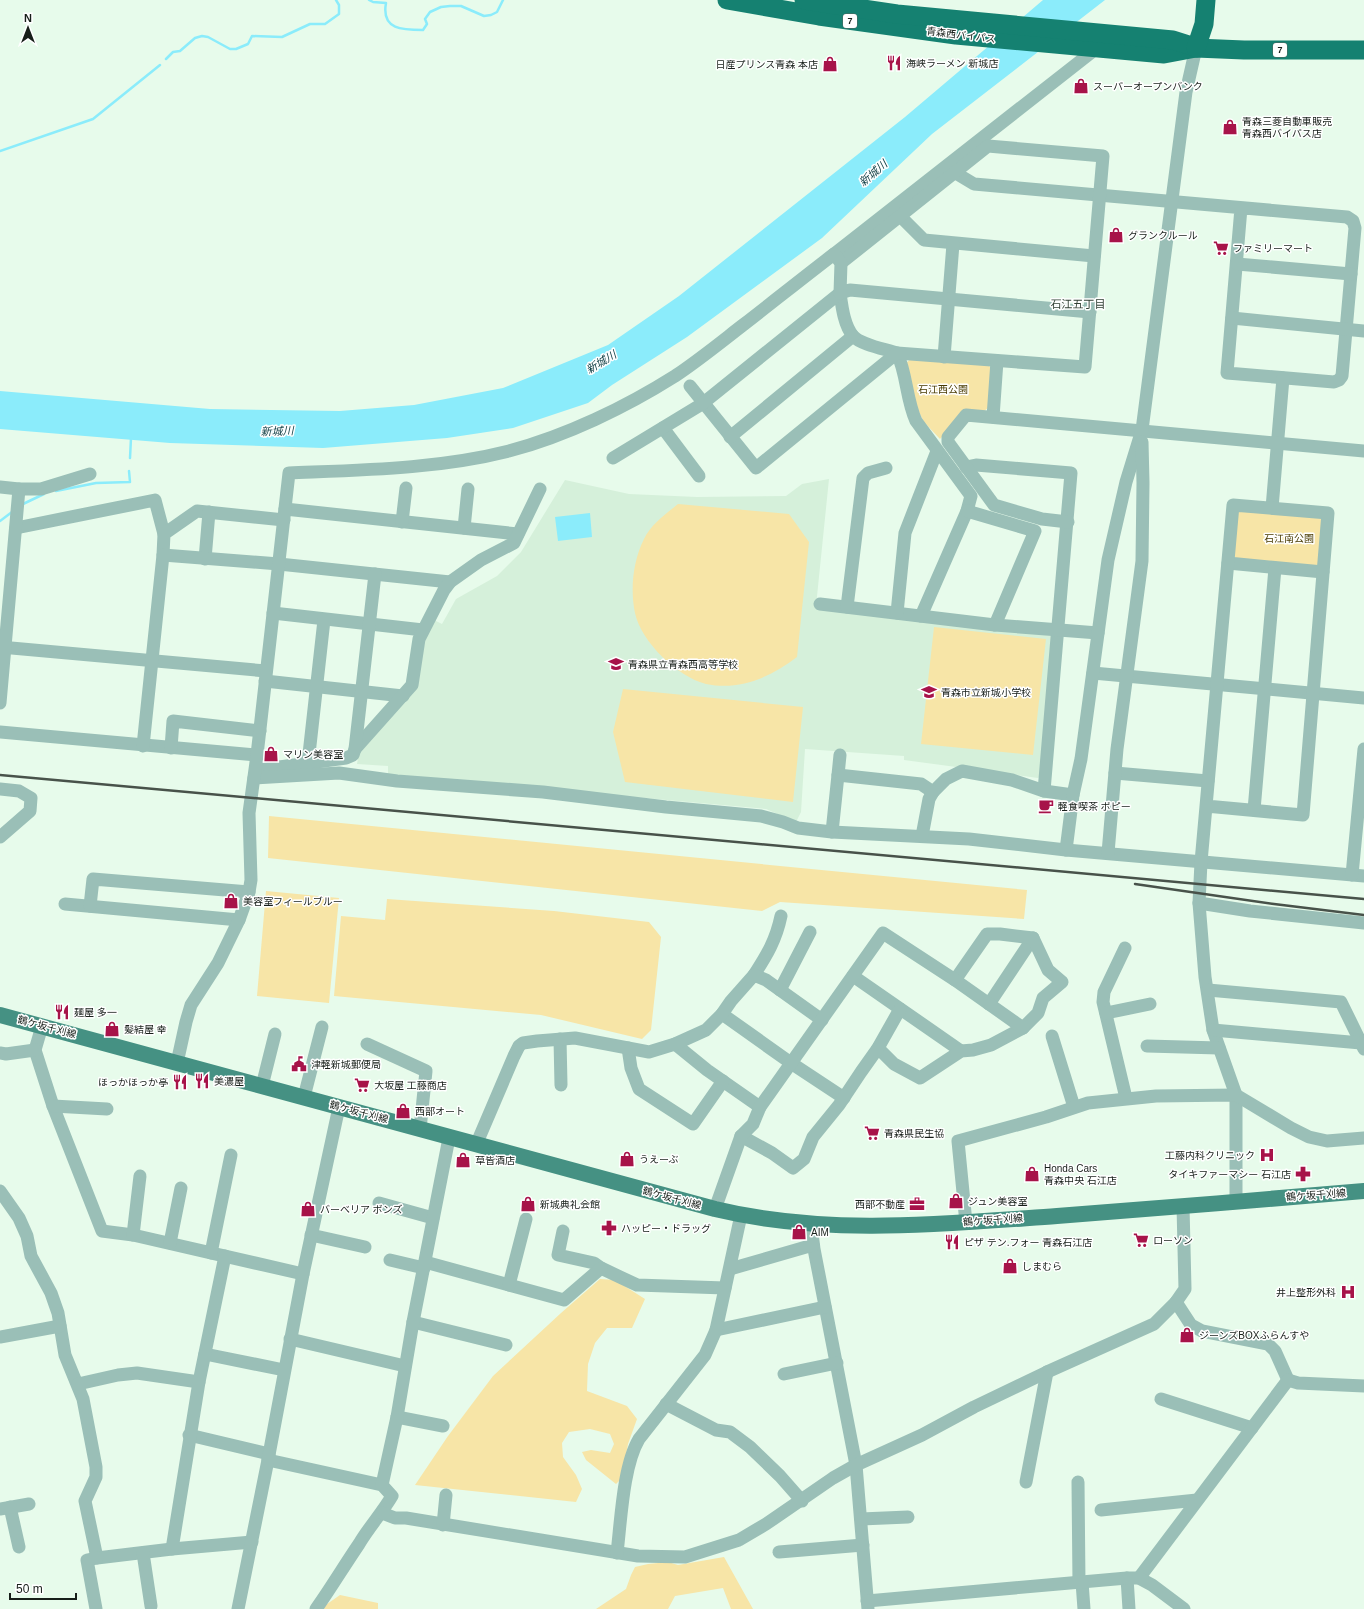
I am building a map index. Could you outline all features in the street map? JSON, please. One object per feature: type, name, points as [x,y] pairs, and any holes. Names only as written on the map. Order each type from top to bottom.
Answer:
[{"type":"highway","name":"青森西バイパス","points":[[727,0],[819,16],[975,37],[1098,43],[1173,40],[1196,48],[1244,50],[1364,50]]},
{"type":"highway","name":"青森西バイパス","points":[[804,0],[897,14],[991,24],[1098,43]]},
{"type":"highway","points":[[1196,48],[1204,24],[1206,0]]},
{"type":"main road","name":"鶴ケ坂千刈線","points":[[0,1014],[449,1138],[740,1216],[811,1225],[880,1226],[966,1222],[1364,1191]]},
{"type":"street","points":[[838,259],[1098,43]]},
{"type":"street","points":[[1108,853],[1117,748],[1142,561],[1142,430],[1186,92],[1196,48]]},
{"type":"street","points":[[177,1063],[191,1005],[218,963],[239,920],[249,892],[251,880],[250,798],[260,731],[289,473],[433,465],[466,460],[510,450],[564,433],[609,413],[681,371],[838,259],[900,216],[988,146],[1103,156],[1085,367],[897,353],[868,344],[853,336],[844,317],[840,294],[838,259]]},
{"type":"street","points":[[954,172],[974,184],[1172,201],[1347,218],[1353,221],[1355,228],[1347,329],[1342,376],[1339,380],[1334,382],[1227,373],[1241,208]]},
{"type":"street","points":[[900,216],[924,240],[953,244],[1094,256]]},
{"type":"street","points":[[944,357],[953,244]]},
{"type":"street","points":[[1237,264],[1351,274]]},
{"type":"street","points":[[613,458],[702,404],[840,294],[850,290],[1090,312]]},
{"type":"street","points":[[1232,318],[1364,331]]},
{"type":"street","points":[[730,437],[853,336]]},
{"type":"street","points":[[690,386],[702,404],[756,468],[897,353]]},
{"type":"street","points":[[897,353],[902,362],[912,412],[916,421],[971,496],[967,511],[921,616]]},
{"type":"street","points":[[993,417],[997,360]]},
{"type":"street","points":[[1272,508],[1283,378]]},
{"type":"street","points":[[1068,522],[1042,519],[994,505],[948,442],[948,437],[966,415],[1278,442],[1364,451]]},
{"type":"street","points":[[663,428],[699,476]]},
{"type":"street","points":[[1066,850],[1073,795],[1081,758],[1108,560],[1126,482],[1142,430]]},
{"type":"street","points":[[897,613],[905,533],[937,451]]},
{"type":"street","points":[[966,467],[976,465],[1072,473],[1044,791]]},
{"type":"street","points":[[847,607],[863,478],[868,473],[886,468]]},
{"type":"street","points":[[0,486],[19,489],[41,489],[90,474]]},
{"type":"street","points":[[402,522],[406,488]]},
{"type":"street","points":[[0,703],[3,648],[19,489]]},
{"type":"street","points":[[464,528],[468,489]]},
{"type":"street","points":[[356,748],[412,685],[419,639],[444,590],[450,582],[481,560],[514,543],[540,490]]},
{"type":"street","points":[[17,516],[155,500],[164,534],[163,555],[143,746]]},
{"type":"street","points":[[1206,806],[1303,815],[1328,513],[1233,505],[1216,685],[1201,862],[1199,903],[1213,1030],[1236,1095],[1236,1201]]},
{"type":"street","points":[[164,534],[197,511],[402,522],[518,534]]},
{"type":"street","points":[[967,511],[1035,531],[995,625]]},
{"type":"street","points":[[205,559],[209,512]]},
{"type":"street","points":[[163,555],[278,564],[450,582]]},
{"type":"street","points":[[1228,563],[1323,572]]},
{"type":"street","points":[[1254,810],[1275,568]]},
{"type":"street","points":[[254,774],[308,763],[346,758],[353,755],[356,748],[375,574]]},
{"type":"street","points":[[820,604],[995,625],[1098,633]]},
{"type":"street","points":[[273,613],[324,620],[370,623],[424,630]]},
{"type":"street","points":[[308,763],[324,620]]},
{"type":"street","points":[[3,648],[152,662],[265,676],[317,686],[403,696]]},
{"type":"street","points":[[1093,673],[1364,698]]},
{"type":"street","points":[[171,748],[173,721],[260,731]]},
{"type":"street","points":[[0,732],[257,755]]},
{"type":"street","points":[[254,774],[338,773],[397,781],[543,792],[666,807],[761,816],[798,828],[832,832],[969,839],[1066,850],[1358,875],[1364,749]]},
{"type":"street","points":[[832,832],[840,755]]},
{"type":"street","points":[[922,836],[929,799],[933,792],[946,779],[962,771],[1012,780],[1044,791],[1073,795]]},
{"type":"street","points":[[1115,773],[1208,781]]},
{"type":"street","points":[[838,775],[921,784],[933,792]]},
{"type":"street","points":[[0,789],[19,791],[31,798],[30,811],[0,837]]},
{"type":"street","points":[[90,906],[93,879],[249,892]]},
{"type":"street","points":[[1199,903],[1250,911],[1364,923]]},
{"type":"street","points":[[65,904],[239,920]]},
{"type":"street","points":[[476,1145],[519,1046],[537,1041],[575,1038],[649,1052],[675,1044],[706,1030],[722,1014],[766,958],[776,937],[781,916]]},
{"type":"street","points":[[780,990],[810,932]]},
{"type":"street","points":[[715,1209],[741,1136],[753,1124],[760,1107],[883,933],[955,980],[1023,1028]]},
{"type":"street","points":[[955,980],[987,934],[1033,938]]},
{"type":"street","points":[[989,1004],[1033,938]]},
{"type":"street","points":[[878,1048],[894,1064],[920,1078],[961,1051],[973,1050],[992,1045],[1023,1028],[1038,1013],[1043,998],[1062,982],[1048,970],[1033,938]]},
{"type":"street","points":[[1125,948],[1104,992],[1103,1002],[1126,1098]]},
{"type":"street","points":[[754,975],[766,980],[822,1020]]},
{"type":"street","points":[[853,976],[961,1051]]},
{"type":"street","points":[[1208,990],[1341,1002],[1363,1046]]},
{"type":"street","points":[[1106,1013],[1150,1004]]},
{"type":"street","points":[[741,1136],[772,1153],[793,1168],[804,1160],[813,1137],[844,1098],[878,1048],[900,1009]]},
{"type":"street","points":[[722,1014],[791,1063],[844,1098]]},
{"type":"street","points":[[42,1026],[35,1050],[53,1106],[102,1231],[133,1235],[303,1274]]},
{"type":"street","points":[[304,1097],[322,1027]]},
{"type":"street","points":[[1213,1030],[1363,1046]]},
{"type":"street","points":[[262,1086],[275,1034]]},
{"type":"street","points":[[1052,1036],[1074,1107]]},
{"type":"street","points":[[560,1039],[561,1085]]},
{"type":"street","points":[[367,1044],[426,1071],[420,1129]]},
{"type":"street","points":[[675,1044],[707,1070],[760,1107]]},
{"type":"street","points":[[1147,1046],[1219,1048]]},
{"type":"street","points":[[628,1048],[631,1068],[639,1090],[693,1124],[723,1081]]},
{"type":"street","points":[[0,1053],[6,1054],[35,1050]]},
{"type":"street","points":[[966,1222],[958,1141],[1046,1117],[1088,1103],[1126,1098],[1236,1095],[1309,1137],[1327,1141],[1364,1138]]},
{"type":"street","points":[[53,1106],[106,1109]]},
{"type":"street","points":[[238,1609],[269,1457],[290,1339],[338,1107]]},
{"type":"street","points":[[382,1485],[397,1417],[413,1322],[449,1138]]},
{"type":"street","points":[[211,1253],[231,1156]]},
{"type":"street","points":[[133,1235],[140,1176]]},
{"type":"street","points":[[170,1243],[181,1188]]},
{"type":"street","points":[[0,1191],[19,1218],[28,1236],[31,1256],[51,1293],[60,1326],[65,1355],[83,1399],[96,1467],[96,1477],[85,1501],[97,1558]]},
{"type":"street","points":[[379,1203],[433,1218]]},
{"type":"street","points":[[382,1513],[395,1518],[406,1518],[638,1556],[685,1557],[739,1540],[802,1501],[856,1464],[922,1435],[974,1407],[1046,1372],[1154,1324],[1176,1302],[1185,1289],[1184,1206]]},
{"type":"street","points":[[617,1553],[624,1494],[632,1450],[639,1438],[705,1355],[716,1330],[740,1216]]},
{"type":"street","points":[[509,1285],[526,1219]]},
{"type":"street","points":[[811,1225],[813,1245],[856,1464],[868,1605],[1081,1582],[1133,1578],[1152,1585],[1184,1609]]},
{"type":"street","points":[[562,1231],[558,1255],[594,1263],[601,1268],[638,1285],[725,1288]]},
{"type":"street","points":[[311,1235],[365,1247]]},
{"type":"street","points":[[730,1269],[813,1245]]},
{"type":"street","points":[[172,1549],[189,1435],[225,1256]]},
{"type":"street","points":[[390,1260],[425,1265],[564,1300],[601,1268]]},
{"type":"street","points":[[1176,1302],[1191,1325],[1202,1331],[1268,1344],[1275,1351],[1288,1380],[1298,1383],[1364,1386]]},
{"type":"street","points":[[716,1330],[825,1307]]},
{"type":"street","points":[[413,1322],[506,1345]]},
{"type":"street","points":[[0,1337],[60,1326]]},
{"type":"street","points":[[290,1339],[405,1366]]},
{"type":"street","points":[[205,1354],[284,1370]]},
{"type":"street","points":[[784,1374],[837,1363]]},
{"type":"street","points":[[1026,1482],[1046,1372]]},
{"type":"street","points":[[78,1384],[118,1375],[137,1373],[199,1382]]},
{"type":"street","points":[[1129,1609],[1133,1578],[1197,1500],[1288,1380]]},
{"type":"street","points":[[1161,1399],[1252,1428]]},
{"type":"street","points":[[666,1404],[716,1430],[730,1432],[750,1448],[780,1476],[802,1501]]},
{"type":"street","points":[[397,1417],[443,1426]]},
{"type":"street","points":[[189,1435],[269,1457],[382,1485],[392,1496],[382,1513],[359,1543],[337,1580],[316,1609]]},
{"type":"street","points":[[1078,1482],[1081,1582],[1084,1609]]},
{"type":"street","points":[[443,1524],[446,1495]]},
{"type":"street","points":[[1101,1510],[1197,1500]]},
{"type":"street","points":[[19,1548],[5,1508],[29,1504]]},
{"type":"street","points":[[861,1519],[908,1517]]},
{"type":"street","points":[[96,1609],[87,1560],[172,1549],[252,1542]]},
{"type":"street","points":[[779,1552],[863,1545]]},
{"type":"street","points":[[143,1553],[151,1606]]},
{"type":"shaded area","name":"青森県立青森西高等学校","points":[[829,479],[816,606],[1053,636],[1041,776],[1038,778],[904,760],[904,756],[805,749],[801,812],[796,822],[766,809],[388,775],[388,766],[357,764],[359,752],[416,688],[425,641],[434,620],[442,624],[456,599],[497,576],[521,552],[565,480],[629,494],[697,497],[786,496],[802,484]]},
{"type":"green space","name":"石江西公園","points":[[913,357],[988,364],[992,370],[989,407],[983,412],[965,410],[940,439],[924,422],[918,410],[906,363]]},
{"type":"green space","points":[[678,504],[789,514],[809,542],[797,657],[777,671],[743,684],[719,686],[706,684],[684,674],[673,666],[662,657],[645,635],[635,613],[634,604],[633,585],[637,556],[647,534],[659,520]]},
{"type":"green space","name":"石江南公園","points":[[1243,509],[1320,515],[1325,520],[1321,561],[1317,566],[1237,559],[1232,554],[1236,514]]},
{"type":"green space","points":[[934,627],[1046,639],[1033,755],[921,744]]},
{"type":"green space","points":[[623,689],[803,707],[793,802],[625,782],[613,732]]},
{"type":"green space","points":[[269,816],[1027,890],[1024,919],[780,902],[762,911],[268,858]]},
{"type":"green space","points":[[266,891],[339,898],[329,1003],[257,996]]},
{"type":"green space","points":[[387,899],[554,911],[649,922],[661,937],[651,1030],[642,1039],[541,1015],[334,996],[341,916],[385,920]]},
{"type":"green space","points":[[600,1279],[615,1280],[645,1299],[632,1328],[607,1328],[595,1343],[588,1364],[587,1391],[627,1406],[637,1419],[628,1444],[622,1478],[616,1484],[586,1460],[582,1452],[591,1450],[610,1453],[614,1444],[610,1434],[590,1429],[569,1432],[562,1443],[563,1457],[576,1475],[582,1489],[576,1502],[415,1485],[448,1436],[493,1376]]},
{"type":"green space","points":[[724,1557],[753,1609],[731,1609],[723,1588],[675,1596],[668,1609],[596,1609],[626,1589],[635,1567],[668,1562],[678,1565]]},
{"type":"green space","points":[[340,1595],[378,1603],[378,1609],[320,1609]]},
{"type":"water","name":"新城川","points":[[1043,0],[1105,0],[932,134],[822,238],[687,337],[612,385],[588,403],[513,428],[447,438],[323,448],[170,443],[0,429],[0,391],[210,409],[340,411],[414,405],[503,388],[608,345],[679,296],[905,117]]},
{"type":"water","points":[[590,513],[592,537],[558,541],[555,517]]},
{"type":"waterway","points":[[166,59],[173,52],[180,51],[195,38],[202,36],[208,37],[230,49],[236,49],[248,44],[252,36],[282,37],[310,24],[325,24],[339,14],[339,5],[336,0]]},
{"type":"waterway","points":[[369,0],[373,2],[386,3],[385,12],[390,23],[395,27],[408,30],[423,30],[427,24],[425,19],[430,12],[441,7],[461,6],[484,16],[497,12],[503,0]]},
{"type":"waterway","points":[[0,151],[93,119],[160,65]]},
{"type":"waterway","points":[[130,458],[131,438]]},
{"type":"waterway","points":[[56,491],[96,483],[130,482],[129,471]]},
{"type":"waterway","points":[[23,504],[44,494]]},
{"type":"waterway","points":[[0,521],[12,512]]},
{"type":"railway","points":[[0,775],[1364,899]]},
{"type":"railway","points":[[1135,884],[1364,915]]},
{"type":"place","name":"海峡ラーメン 新城店","points":[[894,63]]},
{"type":"place","name":"日産プリンス青森 本店","points":[[830,64]]},
{"type":"place","name":"スーパーオープンバンク","points":[[1081,86]]},
{"type":"place","name":"青森三菱自動車販売 青森西バイパス店","points":[[1230,127]]},
{"type":"place","name":"グランクルール","points":[[1116,235]]},
{"type":"place","name":"ファミリーマート","points":[[1221,248]]},
{"type":"place","name":"青森県立青森西高等学校","points":[[616,664]]},
{"type":"place","name":"青森市立新城小学校","points":[[929,692]]},
{"type":"place","name":"マリン美容室","points":[[271,754]]},
{"type":"place","name":"軽食喫茶 ポピー","points":[[1046,806]]},
{"type":"place","name":"美容室フィールブルー","points":[[231,901]]},
{"type":"place","name":"麺屋 多一","points":[[62,1012]]},
{"type":"place","name":"髪結屋 幸","points":[[112,1029]]},
{"type":"place","name":"津軽新城郵便局","points":[[299,1064]]},
{"type":"place","name":"美濃屋","points":[[202,1081]]},
{"type":"place","name":"ほっかほっか亭","points":[[180,1082]]},
{"type":"place","name":"大坂屋 工藤商店","points":[[362,1085]]},
{"type":"place","name":"西部オート","points":[[403,1111]]},
{"type":"place","name":"青森県民生協","points":[[872,1133]]},
{"type":"place","name":"工藤内科クリニック","points":[[1267,1155]]},
{"type":"place","name":"うえーぶ","points":[[627,1159]]},
{"type":"place","name":"草皆酒店","points":[[463,1160]]},
{"type":"place","name":"Honda Cars 青森中央 石江店","points":[[1032,1174]]},
{"type":"place","name":"タイキファーマシー 石江店","points":[[1303,1174]]},
{"type":"place","name":"ジュン美容室","points":[[956,1201]]},
{"type":"place","name":"新城典礼会館","points":[[528,1204]]},
{"type":"place","name":"西部不動産","points":[[917,1204]]},
{"type":"place","name":"バーべリア ボンズ","points":[[308,1209]]},
{"type":"place","name":"ハッピー・ドラッグ","points":[[609,1228]]},
{"type":"place","name":"AIM","points":[[799,1232]]},
{"type":"place","name":"ローソン","points":[[1141,1240]]},
{"type":"place","name":"ピザ テン.フォー 青森石江店","points":[[952,1242]]},
{"type":"place","name":"しまむら","points":[[1010,1266]]},
{"type":"place","name":"井上整形外科","points":[[1348,1292]]},
{"type":"place","name":"ジーンズBOXふらんすや","points":[[1187,1335]]},
{"type":"district","name":"石江五丁目","points":[[1078,304]]}]
